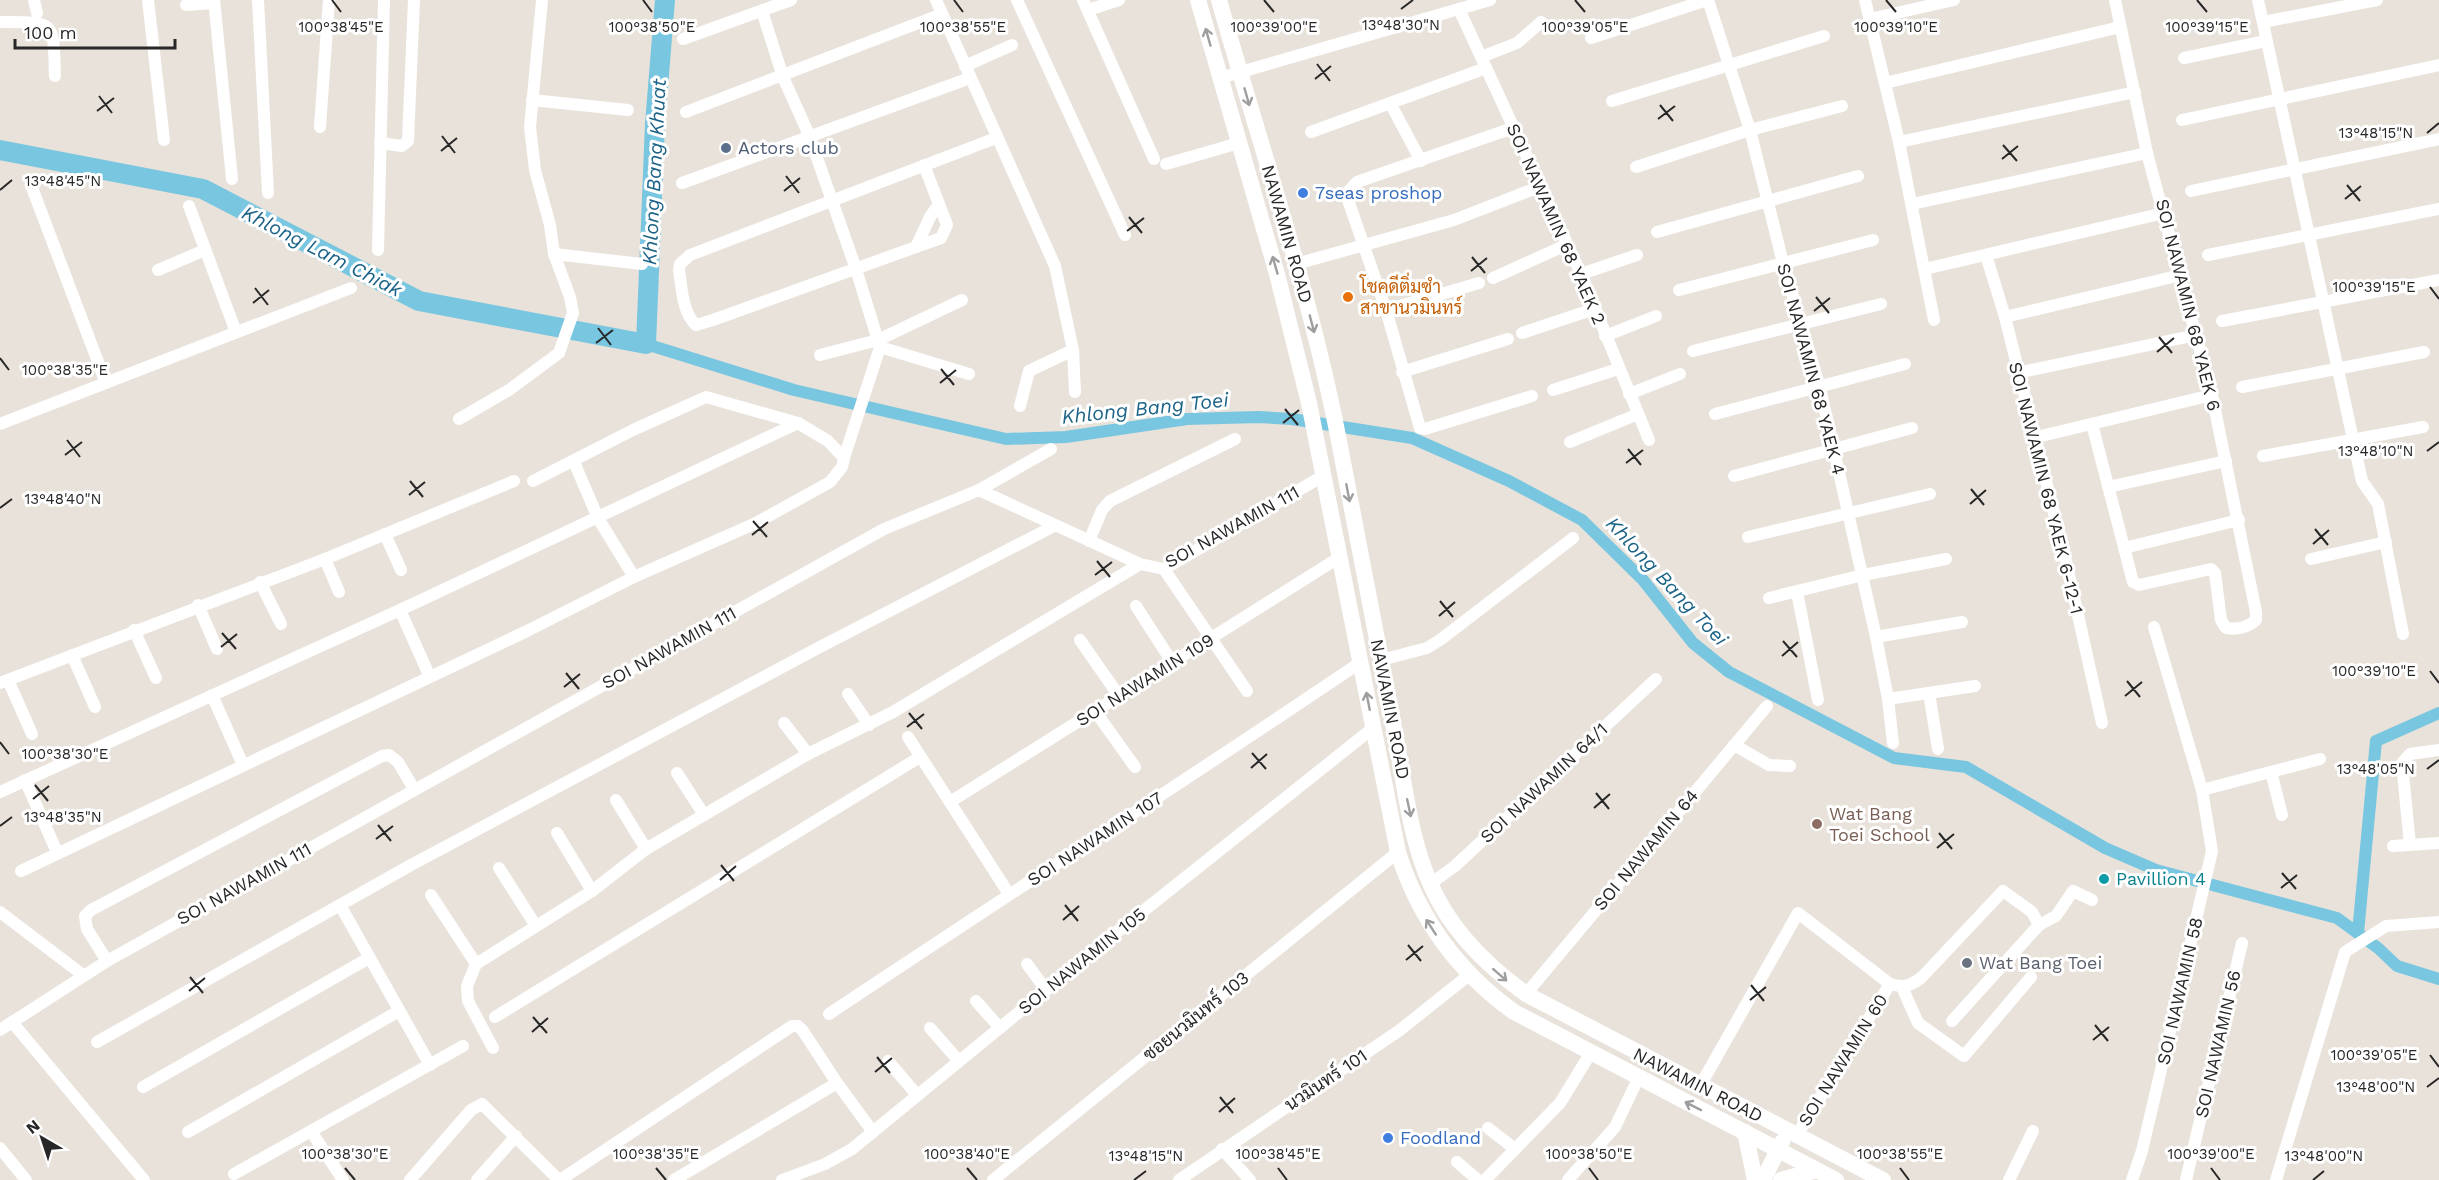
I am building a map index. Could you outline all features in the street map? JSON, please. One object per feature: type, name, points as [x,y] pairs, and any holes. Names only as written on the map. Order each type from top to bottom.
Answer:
[{"type":"main road","name":"NAWAMIN ROAD","points":[[1198,0],[1277,274],[1309,403],[1398,852],[1414,898],[1445,948],[1469,975],[1514,1012],[1590,1054],[1836,1180]]},
{"type":"main road","name":"NAWAMIN ROAD","points":[[1219,0],[1296,264],[1331,404],[1415,834],[1430,884],[1445,911],[1488,964],[1526,994],[1883,1180]]},
{"type":"main road","points":[[1745,1132],[1755,1180]]},
{"type":"main road","points":[[1763,1180],[1778,1150],[1792,1133]]},
{"type":"main road","points":[[1781,1180],[1817,1170]]},
{"type":"street","points":[[34,0],[37,13]]},
{"type":"street","points":[[148,0],[164,140]]},
{"type":"street","points":[[258,0],[268,194]]},
{"type":"street","points":[[320,127],[329,0]]},
{"type":"street","points":[[378,250],[384,0]]},
{"type":"street","points":[[380,143],[402,146],[408,141],[414,0]]},
{"type":"street","points":[[459,419],[509,390],[559,353],[573,314],[570,297],[554,254],[550,225],[535,170],[530,127],[542,0]]},
{"type":"street","points":[[684,39],[791,0]]},
{"type":"street","points":[[936,0],[1055,266],[1073,350],[1076,392]]},
{"type":"street","points":[[1017,0],[1125,235]]},
{"type":"street","points":[[1119,0],[1085,5],[1154,159]]},
{"type":"street","points":[[1220,78],[1490,0]]},
{"type":"street","points":[[1591,38],[1707,0]]},
{"type":"street","name":"SOI NAWAMIN 68 YAEK 4","points":[[1707,0],[1749,130],[1783,263],[1820,388],[1876,637],[1888,699],[1893,743]]},
{"type":"street","points":[[1865,0],[1899,142],[1934,320]]},
{"type":"street","points":[[1870,20],[1954,0]]},
{"type":"street","name":"SOI NAWAMIN 68 YAEK 6","points":[[2115,0],[2147,153],[2212,394],[2239,520],[2256,620],[2250,625],[2235,629],[2226,628],[2221,620],[2215,573],[2211,569],[2139,585],[2133,582],[2124,548]]},
{"type":"street","points":[[2258,0],[2362,481],[2378,504],[2403,634]]},
{"type":"street","points":[[2263,22],[2377,0]]},
{"type":"street","points":[[186,5],[214,2],[232,180]]},
{"type":"street","name":"SOI NAWAMIN 68 YAEK 2","points":[[1459,9],[1581,274],[1649,440]]},
{"type":"street","points":[[21,871],[634,577],[756,523],[830,482],[836,476],[853,435],[879,343],[856,269],[808,135],[783,77],[762,11]]},
{"type":"street","points":[[686,112],[783,77],[942,14]]},
{"type":"street","points":[[0,22],[42,22],[48,26],[54,33],[55,76]]},
{"type":"street","points":[[1311,132],[1390,103],[1484,63],[1517,43],[1541,22]]},
{"type":"street","points":[[1885,83],[2120,27]]},
{"type":"street","points":[[1612,101],[1824,36]]},
{"type":"street","points":[[2184,58],[2266,41]]},
{"type":"street","points":[[682,183],[968,72],[1012,45]]},
{"type":"street","points":[[2182,120],[2439,65]]},
{"type":"street","points":[[1899,142],[2135,92]]},
{"type":"street","points":[[532,100],[628,110]]},
{"type":"street","points":[[1390,103],[1421,161]]},
{"type":"street","points":[[1636,166],[1749,130],[1842,106]]},
{"type":"street","points":[[1513,128],[1357,182],[1346,194],[1386,310],[1417,424],[1425,429],[1532,396]]},
{"type":"street","points":[[924,165],[947,225],[946,232],[941,238],[705,322],[696,324],[686,312],[679,270],[684,258],[830,201],[924,165],[996,138]]},
{"type":"street","points":[[2191,191],[2439,139]]},
{"type":"street","points":[[1166,164],[1239,143]]},
{"type":"street","points":[[1912,204],[2147,153]]},
{"type":"street","points":[[1657,232],[1858,176]]},
{"type":"street","points":[[31,185],[106,383]]},
{"type":"street","points":[[1296,264],[1365,247],[1454,219],[1539,187]]},
{"type":"street","points":[[916,247],[930,217],[939,204]]},
{"type":"street","points":[[189,206],[236,332]]},
{"type":"street","points":[[2208,255],[2439,208]]},
{"type":"street","points":[[1925,269],[2164,213]]},
{"type":"street","points":[[1679,290],[1873,240]]},
{"type":"street","points":[[1493,278],[1566,245]]},
{"type":"street","points":[[158,270],[205,250]]},
{"type":"street","points":[[554,254],[642,264]]},
{"type":"street","points":[[1581,274],[1637,255]]},
{"type":"street","name":"SOI NAWAMIN 68 YAEK 6-12-1","points":[[1986,255],[2005,317],[2017,373],[2066,561],[2102,723]]},
{"type":"street","points":[[2005,317],[2181,275]]},
{"type":"street","points":[[2222,321],[2439,280]]},
{"type":"street","points":[[1386,310],[1479,283]]},
{"type":"street","points":[[0,424],[351,288]]},
{"type":"street","points":[[820,355],[879,343],[962,300]]},
{"type":"street","points":[[1694,351],[1881,304]]},
{"type":"street","points":[[1522,333],[1594,309]]},
{"type":"street","points":[[1605,336],[1656,316]]},
{"type":"street","points":[[2017,373],[2196,335]]},
{"type":"street","points":[[1402,372],[1508,339]]},
{"type":"street","points":[[879,343],[969,374]]},
{"type":"street","points":[[1020,406],[1029,371],[1073,350]]},
{"type":"street","points":[[2242,387],[2424,352]]},
{"type":"street","points":[[1715,414],[1905,364]]},
{"type":"street","points":[[1553,390],[1618,369]]},
{"type":"street","points":[[1629,394],[1680,374]]},
{"type":"street","points":[[2034,438],[2212,394]]},
{"type":"street","points":[[532,481],[574,462],[633,430],[706,397],[798,423],[828,441],[844,458]]},
{"type":"street","points":[[1570,442],[1638,414]]},
{"type":"street","points":[[0,792],[400,610],[798,423]]},
{"type":"street","points":[[2092,424],[2124,548],[2239,520]]},
{"type":"street","points":[[2263,456],[2423,427]]},
{"type":"street","points":[[1734,476],[1912,428]]},
{"type":"street","points":[[1089,541],[1102,510],[1110,501],[1235,439]]},
{"type":"street","points":[[979,490],[1051,448]]},
{"type":"street","points":[[2108,487],[2226,461]]},
{"type":"street","points":[[574,462],[598,518],[634,577]]},
{"type":"street","name":"SOI NAWAMIN 111","points":[[0,1030],[107,961],[884,529],[979,490],[1140,564],[1164,569],[1323,476]]},
{"type":"street","points":[[32,734],[4,681],[198,605],[325,559],[514,481]]},
{"type":"street","points":[[1748,537],[1930,494]]},
{"type":"street","points":[[97,1042],[340,905],[808,654],[1054,526]]},
{"type":"street","points":[[385,534],[400,570]]},
{"type":"street","points":[[1381,660],[1427,648],[1440,640],[1573,538]]},
{"type":"street","points":[[2311,559],[2386,542]]},
{"type":"street","name":"SOI NAWAMIN 109","points":[[950,802],[1340,557]]},
{"type":"street","points":[[325,559],[339,592]]},
{"type":"street","points":[[1769,598],[1863,575],[1946,559]]},
{"type":"street","points":[[493,1048],[468,1001],[466,986],[476,964],[592,891],[646,849],[808,754],[869,725],[1140,564]]},
{"type":"street","points":[[1164,569],[1247,691]]},
{"type":"street","points":[[260,582],[281,624]]},
{"type":"street","points":[[1797,592],[1818,700]]},
{"type":"street","points":[[198,605],[217,649]]},
{"type":"street","points":[[1136,606],[1172,663]]},
{"type":"street","points":[[400,610],[429,675]]},
{"type":"street","points":[[1876,637],[1962,622]]},
{"type":"street","name":"SOI NAWAMIN 58","points":[[2132,1180],[2142,1151],[2212,851],[2202,790],[2154,627]]},
{"type":"street","points":[[134,630],[156,678]]},
{"type":"street","points":[[1080,640],[1119,696]]},
{"type":"street","points":[[72,655],[95,707]]},
{"type":"street","name":"SOI NAWAMIN 107","points":[[829,1014],[1009,894],[1148,806],[1361,662]]},
{"type":"street","name":"SOI NAWAMIN 64/1","points":[[1430,884],[1455,866],[1656,679]]},
{"type":"street","points":[[1888,699],[1975,686]]},
{"type":"street","points":[[1929,693],[1938,749]]},
{"type":"street","points":[[848,694],[869,725]]},
{"type":"street","points":[[212,695],[243,765]]},
{"type":"street","name":"SOI NAWAMIN 64","points":[[1526,994],[1767,706]]},
{"type":"street","points":[[1095,711],[1135,767]]},
{"type":"street","points":[[784,723],[808,754]]},
{"type":"street","name":"SOI NAWAMIN 105","points":[[782,1180],[839,1158],[873,1132],[1373,728]]},
{"type":"street","points":[[908,737],[1009,894]]},
{"type":"street","points":[[1734,745],[1769,765],[1791,766]]},
{"type":"street","points":[[2410,845],[2402,763],[2410,754],[2439,750]]},
{"type":"street","points":[[107,961],[87,929],[85,916],[91,910],[382,756],[389,755],[398,762],[414,789]]},
{"type":"street","points":[[495,1017],[920,757]]},
{"type":"street","points":[[2202,790],[2320,759]]},
{"type":"street","points":[[2271,772],[2282,815]]},
{"type":"street","points":[[677,773],[704,815]]},
{"type":"street","points":[[25,780],[57,852]]},
{"type":"street","points":[[616,800],[646,849]]},
{"type":"street","points":[[557,833],[592,891]]},
{"type":"street","points":[[2393,846],[2439,843]]},
{"type":"street","name":"ซอยนวมินทร์ 103","points":[[993,1180],[1398,852]]},
{"type":"street","points":[[499,868],[536,926]]},
{"type":"street","points":[[1896,986],[1912,985],[2003,891],[2032,912],[2039,925]]},
{"type":"street","points":[[1952,1021],[2039,925],[2056,916],[2073,891],[2092,900]]},
{"type":"street","points":[[431,895],[476,964]]},
{"type":"street","points":[[340,905],[430,1065]]},
{"type":"street","points":[[0,912],[83,975]]},
{"type":"street","points":[[1700,1086],[1797,913],[1896,986],[1918,1023],[1964,1056],[2031,977]]},
{"type":"street","points":[[2276,1180],[2345,952],[2386,926],[2439,922]]},
{"type":"street","name":"SOI NAWAMIN 56","points":[[2186,1180],[2242,943]]},
{"type":"street","points":[[143,1087],[369,958]]},
{"type":"street","points":[[1027,964],[1046,990]]},
{"type":"street","name":"นวมินทร์ 101","points":[[1179,1180],[1400,1030],[1469,975]]},
{"type":"street","name":"SOI NAWAMIN 60","points":[[1792,1133],[1896,986]]},
{"type":"street","points":[[976,1001],[1000,1028]]},
{"type":"street","points":[[188,1132],[399,1011]]},
{"type":"street","points":[[12,1022],[144,1180]]},
{"type":"street","points":[[410,1180],[478,1105],[485,1106],[516,1136],[553,1178],[792,1026],[798,1026],[802,1031],[873,1132]]},
{"type":"street","points":[[930,1028],[959,1061]]},
{"type":"street","points":[[234,1174],[463,1046]]},
{"type":"street","points":[[1485,1180],[1560,1103],[1590,1054]]},
{"type":"street","points":[[888,1061],[917,1095]]},
{"type":"street","points":[[1568,1180],[1615,1127],[1638,1079]]},
{"type":"street","points":[[674,1180],[837,1083]]},
{"type":"street","points":[[1488,1128],[1515,1149]]},
{"type":"street","points":[[311,1131],[343,1180]]},
{"type":"street","points":[[2009,1180],[2033,1131]]},
{"type":"street","points":[[477,1180],[516,1136]]},
{"type":"street","points":[[1222,1149],[1250,1180]]},
{"type":"street","points":[[1,1151],[26,1180]]},
{"type":"street","points":[[1457,1162],[1478,1180]]},
{"type":"waterway","name":"Khlong Lam Chiak","points":[[0,150],[203,189],[419,301],[646,344],[655,124],[665,0]]},
{"type":"waterway","name":"Khlong Bang Toei","points":[[646,344],[794,390],[1006,439],[1066,437],[1187,419],[1259,417],[1292,419],[1412,438],[1509,481],[1582,520],[1643,580],[1693,643],[1729,672],[1894,758],[1966,767],[2105,848],[2156,870],[2337,918],[2378,948],[2397,966],[2439,979]]},
{"type":"waterway","points":[[2358,933],[2376,741],[2439,713]]},
{"type":"place","name":"Actors club","points":[[726,148]]},
{"type":"place","name":"7seas proshop","points":[[1303,193]]},
{"type":"place","name":"โชคดีติ่มซำ สาขานวมินทร์","points":[[1348,297]]},
{"type":"place","name":"Wat Bang Toei School","points":[[1817,824]]},
{"type":"place","name":"Pavillion 4","points":[[2104,879]]},
{"type":"place","name":"Wat Bang Toei","points":[[1967,963]]},
{"type":"place","name":"Foodland","points":[[1388,1138]]},
{"type":"water label","name":"Khlong Bang Khuat","points":[[654,172]]}]
